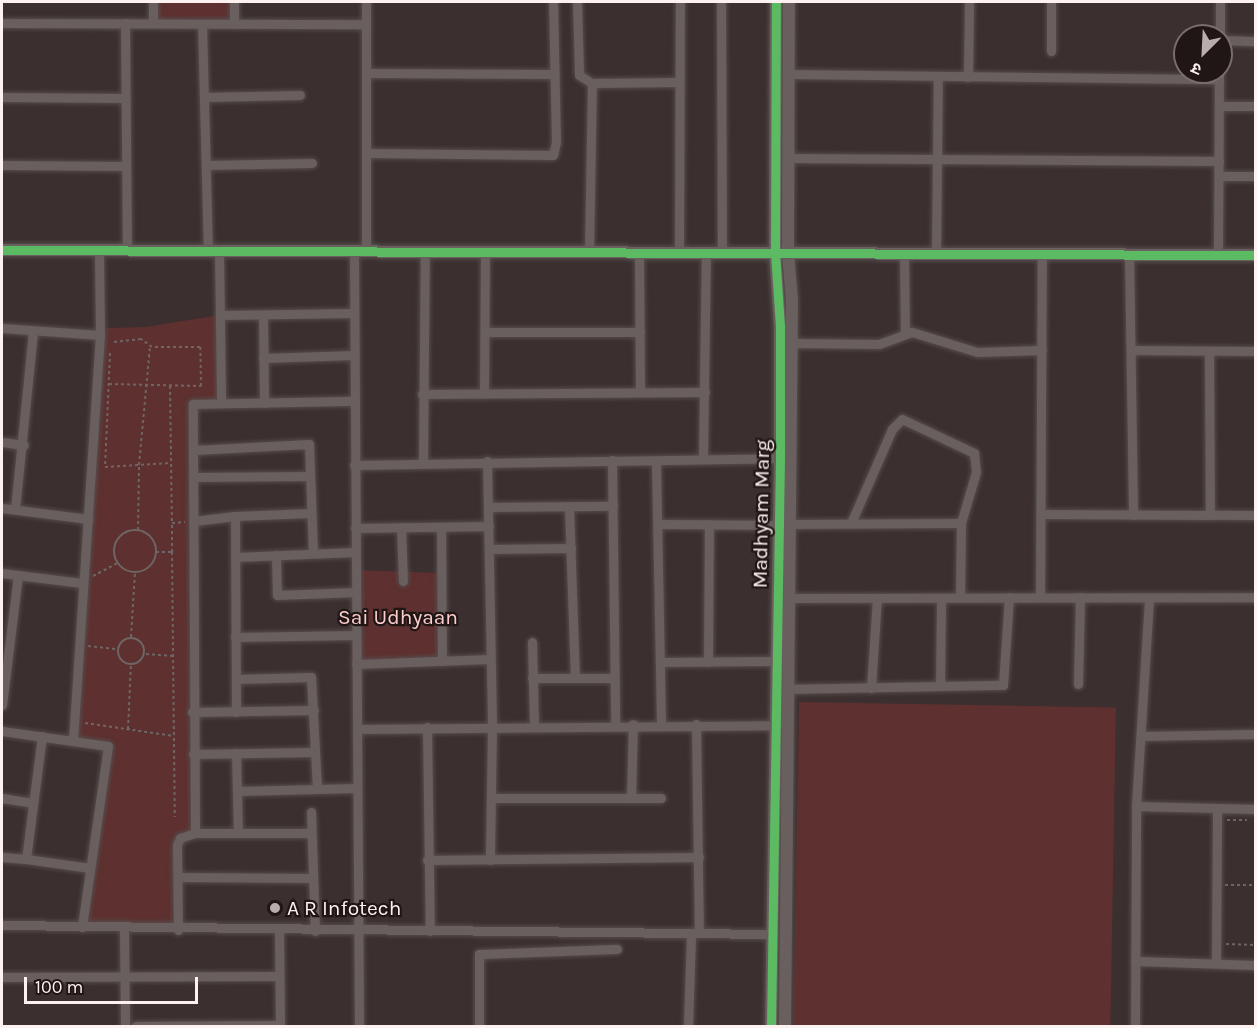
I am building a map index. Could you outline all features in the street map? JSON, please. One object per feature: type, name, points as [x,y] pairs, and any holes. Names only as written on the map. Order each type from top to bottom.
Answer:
[{"type":"street","points":[[153,2],[153,23]]},
{"type":"street","points":[[234,2],[234,24]]},
{"type":"street","points":[[359,1026],[354,313],[366,153],[366,2]]},
{"type":"street","points":[[366,153],[549,157],[556,142],[553,2]]},
{"type":"street","points":[[577,2],[576,69],[592,83],[679,82]]},
{"type":"street","points":[[679,253],[680,2]]},
{"type":"street","points":[[721,2],[722,253]]},
{"type":"street","name":"Madhyam Marg","points":[[777,2],[781,253],[780,458],[789,598],[785,1026]]},
{"type":"street","name":"Madhyam Marg","points":[[771,1026],[778,725],[777,661],[792,343],[781,253],[788,158],[789,2]]},
{"type":"street","points":[[968,77],[969,2]]},
{"type":"street","points":[[1051,2],[1051,51]]},
{"type":"street","points":[[1220,2],[1220,24]]},
{"type":"street","points":[[2,23],[366,24]]},
{"type":"street","points":[[125,23],[127,250]]},
{"type":"street","points":[[202,24],[206,165],[220,315],[221,403]]},
{"type":"street","points":[[1233,39],[1256,41]]},
{"type":"street","points":[[366,73],[554,74]]},
{"type":"street","points":[[789,74],[938,77],[1173,75]]},
{"type":"street","points":[[936,254],[938,77]]},
{"type":"street","points":[[589,252],[592,83]]},
{"type":"street","points":[[1218,255],[1219,84]]},
{"type":"street","points":[[204,97],[300,95]]},
{"type":"street","points":[[2,97],[125,98]]},
{"type":"street","points":[[1219,106],[1256,106]]},
{"type":"street","points":[[788,158],[937,161],[1219,161]]},
{"type":"street","points":[[206,165],[312,163]]},
{"type":"street","points":[[2,165],[126,166]]},
{"type":"street","points":[[1219,176],[1256,176]]},
{"type":"street","points":[[2,250],[1256,255]]},
{"type":"street","points":[[74,741],[81,583],[88,519],[100,335],[99,250]]},
{"type":"street","points":[[423,461],[425,252]]},
{"type":"street","points":[[484,392],[485,252]]},
{"type":"street","points":[[639,253],[640,390]]},
{"type":"street","points":[[703,459],[706,253]]},
{"type":"street","points":[[904,254],[905,334]]},
{"type":"street","points":[[1040,597],[1042,254]]},
{"type":"street","points":[[1129,255],[1132,350],[1132,515]]},
{"type":"street","points":[[220,315],[354,313]]},
{"type":"street","points":[[263,315],[264,402]]},
{"type":"street","points":[[2,328],[100,335]]},
{"type":"street","points":[[15,509],[24,445],[33,332]]},
{"type":"street","points":[[484,332],[639,332]]},
{"type":"street","points":[[792,343],[879,344],[905,334],[919,333],[976,352],[1042,350]]},
{"type":"street","points":[[1132,350],[1256,351]]},
{"type":"street","points":[[1209,351],[1210,515]]},
{"type":"street","points":[[263,358],[354,355]]},
{"type":"street","points":[[422,394],[640,390],[705,392]]},
{"type":"street","points":[[195,833],[192,712],[193,404],[354,401]]},
{"type":"street","points":[[851,523],[892,429],[902,419],[974,453],[976,472],[961,523],[960,597]]},
{"type":"street","points":[[2,442],[24,445]]},
{"type":"street","points":[[194,450],[309,444],[313,553]]},
{"type":"street","points":[[354,465],[423,461],[612,460],[656,462],[780,458]]},
{"type":"street","points":[[612,460],[615,724]]},
{"type":"street","points":[[487,461],[492,726],[490,861]]},
{"type":"street","points":[[656,462],[662,723]]},
{"type":"street","points":[[194,477],[310,476]]},
{"type":"street","points":[[488,507],[613,506]]},
{"type":"street","points":[[2,507],[88,519]]},
{"type":"street","points":[[569,507],[575,678]]},
{"type":"street","points":[[194,521],[235,516],[311,513]]},
{"type":"street","points":[[1042,514],[1256,515]]},
{"type":"street","points":[[235,516],[236,712]]},
{"type":"street","points":[[658,524],[961,523]]},
{"type":"street","points":[[708,662],[709,524]]},
{"type":"street","points":[[355,528],[489,525]]},
{"type":"street","points":[[441,526],[442,661]]},
{"type":"street","points":[[401,527],[403,581]]},
{"type":"street","points":[[489,549],[571,548]]},
{"type":"street","points":[[235,557],[355,552]]},
{"type":"street","points":[[276,555],[278,596],[356,592]]},
{"type":"street","points":[[2,573],[81,583]]},
{"type":"street","points":[[2,705],[4,665],[18,575]]},
{"type":"street","points":[[788,689],[1003,684],[1009,597]]},
{"type":"street","points":[[1078,684],[1080,597]]},
{"type":"street","points":[[1135,1026],[1136,806],[1149,597]]},
{"type":"street","points":[[789,598],[1256,597]]},
{"type":"street","points":[[871,687],[877,598]]},
{"type":"street","points":[[940,686],[941,598]]},
{"type":"street","points":[[235,637],[356,635]]},
{"type":"street","points":[[532,642],[534,724]]},
{"type":"street","points":[[356,664],[490,659]]},
{"type":"street","points":[[661,662],[777,661]]},
{"type":"street","points":[[236,679],[311,676],[316,789]]},
{"type":"street","points":[[532,678],[614,678]]},
{"type":"street","points":[[192,712],[314,710]]},
{"type":"street","points":[[357,729],[534,724],[778,725]]},
{"type":"street","points":[[631,798],[633,724]]},
{"type":"street","points":[[688,1026],[699,857],[696,724]]},
{"type":"street","points":[[427,728],[427,860],[430,931]]},
{"type":"street","points":[[2,731],[108,746],[82,927]]},
{"type":"street","points":[[1142,735],[1254,734]]},
{"type":"street","points":[[26,859],[42,736]]},
{"type":"street","points":[[193,753],[315,752]]},
{"type":"street","points":[[236,753],[238,833]]},
{"type":"street","points":[[238,791],[357,788]]},
{"type":"street","points":[[2,798],[33,802]]},
{"type":"street","points":[[491,798],[661,798]]},
{"type":"street","points":[[1136,806],[1256,809]]},
{"type":"street","points":[[1216,808],[1216,963]]},
{"type":"street","points":[[311,813],[315,931]]},
{"type":"street","points":[[178,930],[177,845],[184,835],[195,833],[311,833]]},
{"type":"street","points":[[2,857],[90,868]]},
{"type":"street","points":[[427,860],[699,857]]},
{"type":"street","points":[[178,877],[313,878]]},
{"type":"street","points":[[2,925],[178,930],[773,934]]},
{"type":"street","points":[[124,929],[125,1026]]},
{"type":"street","points":[[136,1026],[280,1026],[279,930]]},
{"type":"street","points":[[479,1026],[479,954],[616,949]]},
{"type":"street","points":[[1135,961],[1256,964]]},
{"type":"street","points":[[2,977],[124,979],[279,976]]},
{"type":"path","points":[[109,384],[201,386],[200,347],[150,346],[141,339],[111,341],[105,467],[171,463]]},
{"type":"path","points":[[138,530],[139,465],[150,346]]},
{"type":"path","points":[[170,386],[175,817]]},
{"type":"path","points":[[172,523],[194,521]]},
{"type":"path","points":[[138,530],[154,540],[156,552],[149,567],[135,572],[117,563],[113,553],[119,536],[138,530]]},
{"type":"path","points":[[156,552],[172,552]]},
{"type":"path","points":[[81,583],[117,563]]},
{"type":"path","points":[[86,657],[87,646],[118,649],[131,637],[135,572]]},
{"type":"path","points":[[131,637],[142,642],[145,654]]},
{"type":"path","points":[[118,649],[123,661],[131,664],[138,662],[145,654]]},
{"type":"path","points":[[145,654],[173,656]]},
{"type":"path","points":[[129,729],[131,664]]},
{"type":"path","points":[[81,722],[174,736]]},
{"type":"path","points":[[1227,820],[1256,820]]},
{"type":"path","points":[[1225,897],[1225,885],[1256,885]]},
{"type":"path","points":[[1225,932],[1226,944],[1256,945]]},
{"type":"green space","points":[[154,2],[234,2],[234,23],[154,23]]},
{"type":"green space","points":[[220,315],[221,403],[194,404],[194,833],[178,833],[178,930],[87,928],[108,747],[74,741],[100,335],[106,334],[106,328],[146,327]]},
{"type":"green space","name":"Sai Udhyaan","points":[[355,570],[440,573],[437,667],[352,664]]},
{"type":"green space","points":[[799,702],[1116,708],[1110,1026],[793,1025]]},
{"type":"cycle path","points":[[771,1026],[780,458],[780,326],[775,253],[776,2]]},
{"type":"cycle path","points":[[2,250],[1256,255]]},
{"type":"place","name":"A R Infotech","points":[[275,908]]}]
